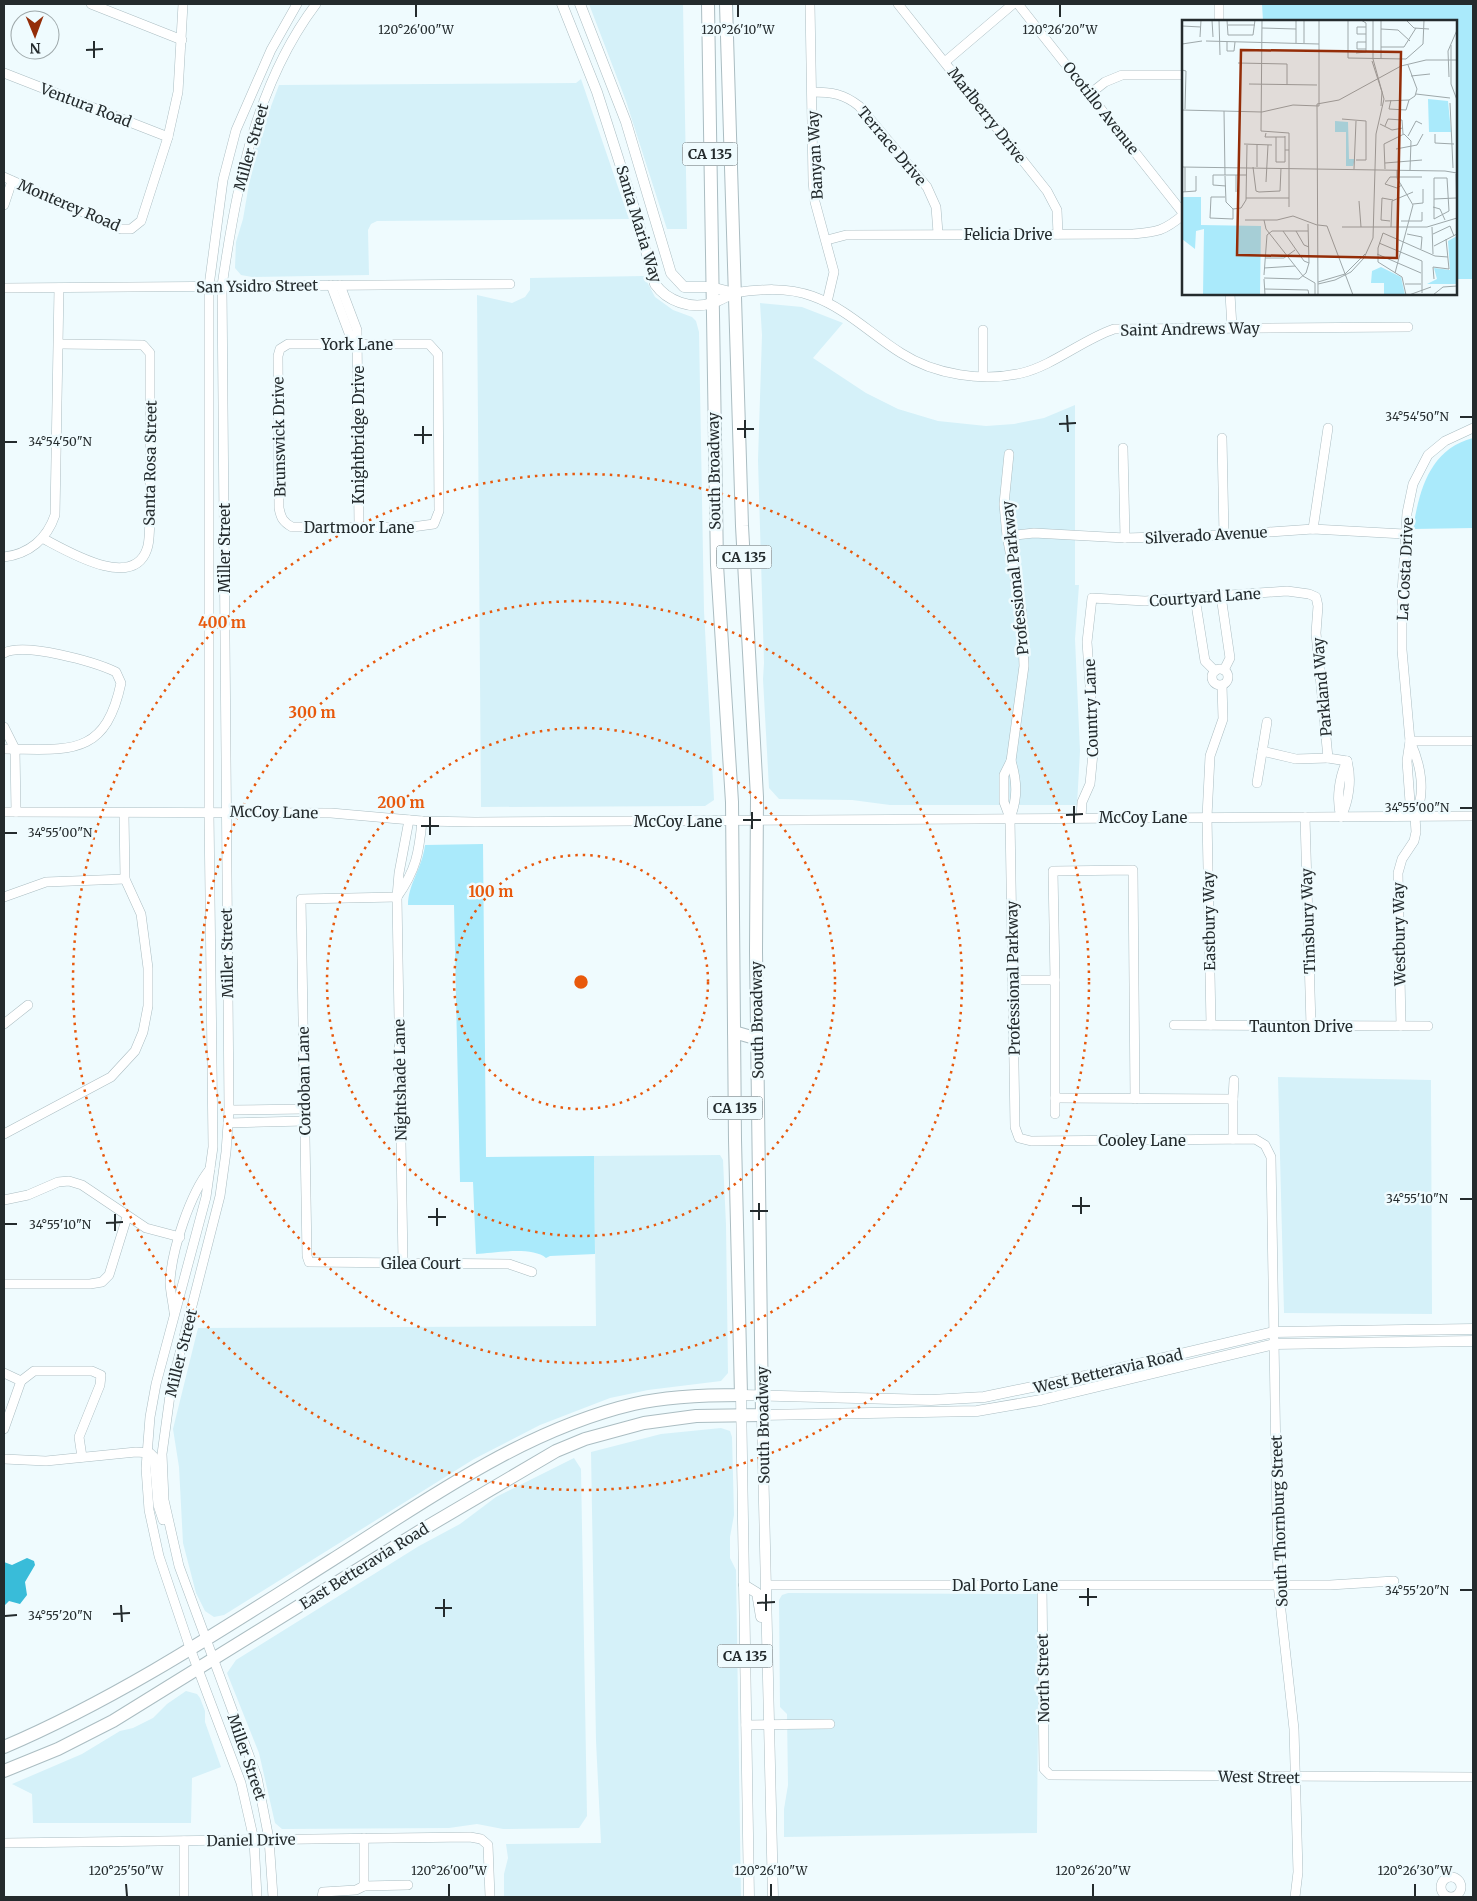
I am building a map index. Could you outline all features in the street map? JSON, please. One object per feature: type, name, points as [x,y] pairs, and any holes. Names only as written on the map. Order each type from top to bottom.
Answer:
[{"type":"highway","name":"CA 135","points":[[708,4],[711,304]]},
{"type":"highway","name":"CA 135","points":[[726,4],[734,292]]},
{"type":"highway","name":"South Broadway","points":[[734,292],[742,526],[758,820],[762,1414]]},
{"type":"highway","name":"South Broadway","points":[[711,304],[717,565],[732,820],[741,1396]]},
{"type":"highway","points":[[734,1032],[758,1026]]},
{"type":"highway","points":[[734,1032],[758,1039]]},
{"type":"highway","name":"East Betteravia Road","points":[[4,1747],[96,1704],[493,1461],[577,1420],[640,1403],[710,1395],[741,1396]]},
{"type":"highway","name":"East Betteravia Road","points":[[4,1771],[58,1749],[113,1721],[397,1545],[556,1451],[582,1440],[644,1423],[696,1416],[742,1414]]},
{"type":"highway","name":"West Betteravia Road","points":[[742,1414],[762,1414]]},
{"type":"highway","points":[[385,1526],[397,1545]]},
{"type":"main road","name":"Santa Maria Way","points":[[562,4],[597,92],[636,214],[655,284],[662,293],[677,302],[711,304]]},
{"type":"main road","name":"Santa Maria Way","points":[[580,4],[626,122],[671,274],[684,286],[711,287],[734,292]]},
{"type":"main road","points":[[711,304],[734,292]]},
{"type":"main road","name":"West Betteravia Road","points":[[741,1396],[931,1400],[995,1396],[1274,1332],[1473,1329]]},
{"type":"main road","name":"West Betteravia Road","points":[[762,1414],[923,1413],[996,1409],[1275,1344],[1473,1341]]},
{"type":"main road","name":"South Broadway","points":[[741,1396],[749,1897]]},
{"type":"main road","name":"South Broadway","points":[[762,1414],[773,1897]]},
{"type":"main road","points":[[744,1585],[757,1594],[761,1611],[763,1684],[769,1696]]},
{"type":"street","points":[[91,4],[182,40]]},
{"type":"street","points":[[168,137],[178,92],[183,4]]},
{"type":"street","name":"Miller Street","points":[[257,1897],[254,1840],[241,1783],[190,1648],[154,1537],[149,1510],[145,1452],[156,1384],[206,1197],[210,1169],[214,1104],[210,812],[209,286],[223,180],[236,130],[271,50],[297,4]]},
{"type":"street","name":"Miller Street","points":[[273,1897],[269,1840],[257,1777],[179,1566],[169,1530],[164,1500],[162,1454],[171,1388],[220,1196],[229,1110],[222,286],[231,226],[252,136],[284,55],[316,4]]},
{"type":"street","name":"Banyan Way","points":[[810,4],[813,181],[816,202],[834,272],[827,302]]},
{"type":"street","name":"Marlberry Drive","points":[[898,4],[946,61],[1047,191],[1057,210],[1058,234]]},
{"type":"street","points":[[946,61],[1013,4]]},
{"type":"street","name":"Ocotillo Avenue","points":[[1018,4],[1091,93],[1182,213]]},
{"type":"street","points":[[1219,4],[1219,20]]},
{"type":"street","name":"Ventura Road","points":[[4,73],[168,137]]},
{"type":"street","points":[[1091,93],[1110,79],[1122,75],[1182,75]]},
{"type":"street","name":"Terrace Drive","points":[[812,92],[832,92],[847,96],[859,106],[927,187],[936,207],[938,233]]},
{"type":"street","name":"Monterey Road","points":[[8,179],[121,229],[134,228],[141,221],[168,137]]},
{"type":"street","points":[[4,205],[8,179]]},
{"type":"street","name":"Felicia Drive","points":[[827,240],[846,234],[1133,234],[1157,232],[1167,229],[1182,215]]},
{"type":"street","name":"San Ysidro Street","points":[[4,288],[510,284]]},
{"type":"street","name":"Knightbridge Drive","points":[[336,285],[349,333],[358,344],[359,526]]},
{"type":"street","points":[[4,557],[28,549],[44,540],[51,527],[57,505],[59,288]]},
{"type":"street","name":"Saint Andrews Way","points":[[734,292],[779,289],[811,295],[827,302],[914,361],[944,372],[984,376],[1022,373],[1114,329],[1408,327]]},
{"type":"street","points":[[1230,295],[1232,327]]},
{"type":"street","points":[[984,330],[984,376]]},
{"type":"street","name":"Santa Rosa Street","points":[[44,540],[85,559],[114,569],[124,568],[136,563],[147,549],[150,522],[150,353],[143,345],[59,344]]},
{"type":"street","name":"York Lane","points":[[280,349],[288,344],[429,344],[434,348],[438,354],[439,511],[434,524]]},
{"type":"street","name":"Brunswick Drive","points":[[280,349],[278,356],[279,508],[285,523]]},
{"type":"street","points":[[1313,529],[1328,428]]},
{"type":"street","name":"La Costa Drive","points":[[1416,817],[1410,802],[1407,761],[1410,741],[1402,650],[1404,534],[1413,484],[1419,469],[1428,455],[1445,441],[1473,428]]},
{"type":"street","points":[[1222,438],[1224,536]]},
{"type":"street","points":[[1123,448],[1126,538]]},
{"type":"street","name":"Professional Parkway","points":[[1009,454],[1004,504],[1007,536],[1022,614],[1024,666],[1011,761],[1016,776],[1016,802],[1010,818],[1015,1127],[1019,1138]]},
{"type":"street","name":"Dartmoor Lane","points":[[285,523],[292,526],[412,527],[434,524]]},
{"type":"street","name":"Silverado Avenue","points":[[1007,536],[1034,533],[1126,538],[1224,536],[1313,529],[1404,534]]},
{"type":"street","name":"Courtyard Lane","points":[[1092,598],[1145,601],[1287,591],[1309,594],[1316,597]]},
{"type":"street","points":[[1195,598],[1206,661],[1220,670],[1230,658],[1221,596]]},
{"type":"street","name":"Parkland Way","points":[[1316,597],[1318,606],[1316,633],[1328,758],[1347,761],[1342,771],[1338,806],[1341,817]]},
{"type":"street","name":"Country Lane","points":[[1081,817],[1082,802],[1090,784],[1094,743],[1087,642],[1092,598]]},
{"type":"street","points":[[4,653],[15,649],[37,651],[105,667],[119,675],[121,683],[111,716],[103,729],[91,740],[77,747],[60,749],[4,749]]},
{"type":"street","name":"Eastbury Way","points":[[1211,1025],[1207,817],[1210,756],[1223,719],[1222,684],[1214,682],[1212,676],[1220,670]]},
{"type":"street","points":[[1257,783],[1267,722]]},
{"type":"street","points":[[4,727],[15,749],[16,812]]},
{"type":"street","points":[[1410,741],[1473,741]]},
{"type":"street","points":[[1262,751],[1296,759],[1328,758]]},
{"type":"street","name":"McCoy Lane","points":[[4,812],[331,813],[422,821],[1473,816]]},
{"type":"street","points":[[4,1134],[103,1082],[126,1062],[135,1051],[147,1019],[148,968],[140,914],[125,879],[124,813]]},
{"type":"street","name":"Timsbury Way","points":[[1305,817],[1311,1026]]},
{"type":"street","name":"Westbury Way","points":[[1401,1026],[1398,873],[1402,859],[1414,841],[1416,817]]},
{"type":"street","name":"Nightshade Lane","points":[[403,1263],[397,897],[399,872],[409,820]]},
{"type":"street","points":[[397,897],[410,878],[417,860],[422,821]]},
{"type":"street","points":[[1055,1114],[1056,980],[1052,871],[1133,870],[1135,1099]]},
{"type":"street","points":[[4,897],[46,882],[125,879]]},
{"type":"street","name":"Cordoban Lane","points":[[309,1262],[300,899],[397,897]]},
{"type":"street","points":[[1012,980],[1056,980]]},
{"type":"street","points":[[4,1024],[28,1005]]},
{"type":"street","name":"Taunton Drive","points":[[1174,1025],[1428,1026]]},
{"type":"street","points":[[1233,1139],[1234,1080]]},
{"type":"street","points":[[1055,1098],[1233,1099]]},
{"type":"street","points":[[229,1110],[305,1109]]},
{"type":"street","points":[[228,1123],[305,1121]]},
{"type":"street","name":"Cooley Lane","points":[[1019,1138],[1031,1141],[1255,1139],[1265,1144]]},
{"type":"street","name":"South Thornburg Street","points":[[1265,1144],[1271,1157],[1278,1584],[1288,1659],[1296,1778],[1298,1872],[1295,1897]]},
{"type":"street","name":"Miller Street","points":[[175,1317],[170,1282],[180,1237],[194,1193],[210,1169]]},
{"type":"street","points":[[4,1200],[28,1195],[58,1182],[69,1181],[82,1185],[146,1228],[180,1237]]},
{"type":"street","points":[[4,1284],[90,1284],[102,1282],[107,1278],[128,1217]]},
{"type":"street","name":"Gilea Court","points":[[309,1262],[509,1264],[532,1272]]},
{"type":"street","points":[[4,1429],[21,1381],[34,1371],[92,1371],[101,1375],[100,1385],[79,1437],[82,1457]]},
{"type":"street","points":[[4,1372],[21,1381]]},
{"type":"street","points":[[4,1459],[46,1461],[145,1452],[154,1457],[158,1505],[169,1530]]},
{"type":"street","name":"Dal Porto Lane","points":[[766,1585],[1330,1585],[1394,1581]]},
{"type":"street","name":"North Street","points":[[1042,1585],[1045,1772]]},
{"type":"street","points":[[746,1725],[830,1724]]},
{"type":"street","name":"West Street","points":[[1045,1772],[1050,1774],[1296,1778],[1473,1777]]},
{"type":"street","name":"Daniel Drive","points":[[4,1843],[470,1837],[485,1842],[488,1845],[490,1897]]},
{"type":"street","points":[[364,1838],[364,1886]]},
{"type":"street","points":[[184,1841],[184,1897]]},
{"type":"street","points":[[322,1897],[323,1892],[356,1890],[364,1886],[408,1885]]},
{"type":"shaded area","points":[[589,4],[683,4],[687,229],[667,229],[626,101]]},
{"type":"shaded area","points":[[1262,4],[1473,4],[1473,279],[1457,279],[1457,20],[1263,20]]},
{"type":"shaded area","points":[[581,79],[629,219],[377,221],[371,224],[368,230],[369,275],[252,277],[241,275],[235,268],[236,242],[243,219],[255,149],[279,85],[576,83]]},
{"type":"shaded area","points":[[644,276],[655,297],[673,310],[692,317],[696,321],[699,332],[704,611],[714,800],[705,806],[481,807],[477,295],[512,303],[525,297],[530,290],[530,278]]},
{"type":"shaded area","points":[[760,303],[802,307],[843,323],[813,358],[866,393],[898,409],[938,421],[986,426],[1014,424],[1044,418],[1075,405],[1075,585],[1079,585],[1075,639],[1080,751],[1077,805],[890,805],[852,800],[779,799],[769,788],[763,679],[758,460],[762,335]]},
{"type":"shaded area","points":[[1473,438],[1473,528],[1413,529],[1423,486],[1429,473],[1446,451],[1458,443]]},
{"type":"shaded area","points":[[483,844],[486,1157],[594,1156],[595,1254],[550,1256],[546,1258],[540,1254],[522,1251],[476,1254],[473,1182],[460,1182],[454,905],[408,905],[410,890],[421,862],[425,845]]},
{"type":"shaded area","points":[[1278,1077],[1431,1080],[1432,1314],[1284,1313]]},
{"type":"shaded area","points":[[720,1155],[723,1160],[726,1225],[728,1373],[721,1381],[648,1390],[610,1398],[540,1425],[474,1459],[224,1615],[214,1617],[205,1611],[196,1593],[183,1543],[179,1467],[173,1429],[198,1328],[596,1326],[594,1156]]},
{"type":"shaded area","points":[[721,1428],[730,1431],[732,1437],[734,1515],[730,1537],[730,1558],[736,1570],[741,1897],[504,1897],[504,1874],[508,1858],[506,1844],[601,1843],[596,1741],[591,1452],[661,1434]]},
{"type":"shaded area","points":[[574,1458],[581,1469],[587,1816],[579,1828],[503,1829],[477,1824],[449,1828],[282,1829],[275,1823],[259,1753],[227,1673],[236,1660],[419,1546],[460,1524],[496,1497]]},
{"type":"shaded area","points":[[27,1558],[34,1561],[35,1565],[25,1582],[27,1595],[20,1604],[9,1601],[4,1606],[4,1562],[12,1565]]},
{"type":"shaded area","points":[[788,1593],[1039,1594],[1037,1833],[784,1837],[784,1809],[788,1785],[787,1714],[780,1707],[779,1600],[782,1595]]},
{"type":"shaded area","points":[[186,1691],[197,1694],[200,1698],[205,1711],[205,1722],[221,1767],[192,1778],[191,1823],[33,1823],[32,1794],[12,1784],[82,1754],[120,1731],[133,1728],[153,1718],[167,1704]]}]
